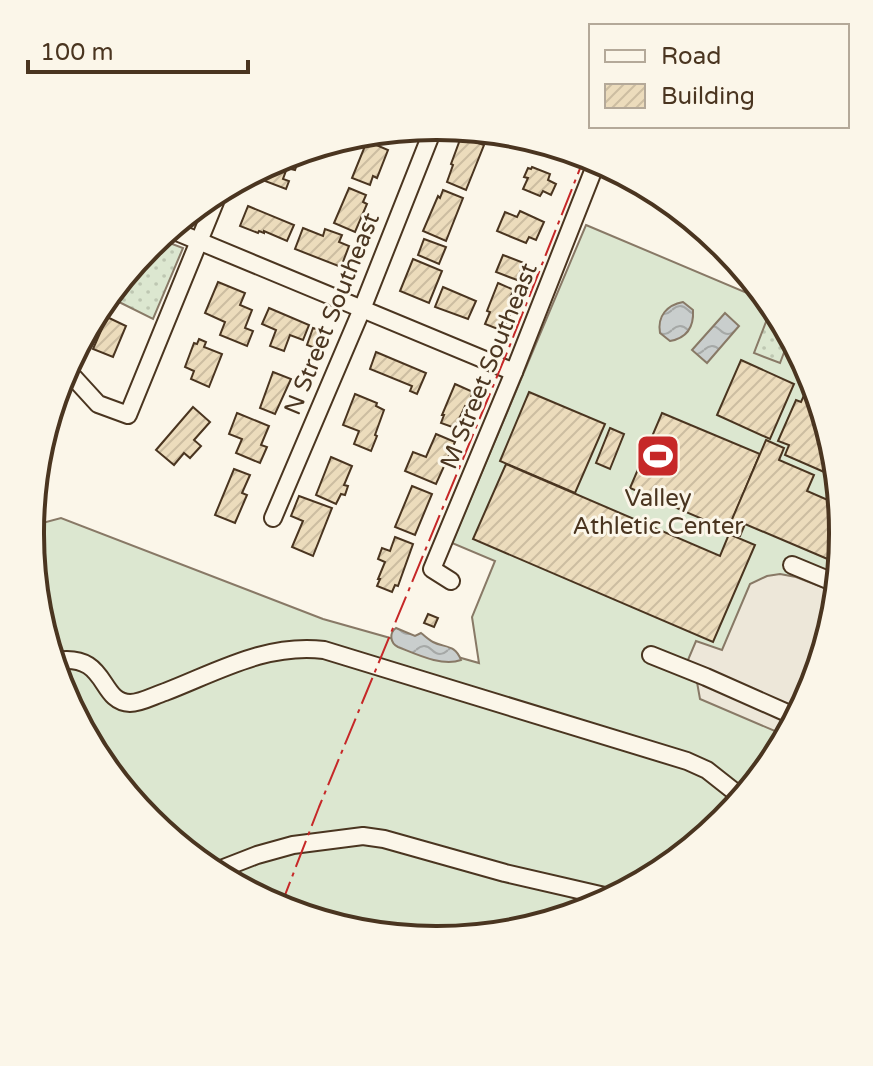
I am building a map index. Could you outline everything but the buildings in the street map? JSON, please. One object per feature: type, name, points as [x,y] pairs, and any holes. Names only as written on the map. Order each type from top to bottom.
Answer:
[{"type":"street","name":"N Street Southeast","points":[[273,518],[362,309],[429,140]]},
{"type":"street","name":"M Street Southeast","points":[[451,581],[432,569],[592,173]]},
{"type":"street","points":[[76,379],[98,404],[128,415],[211,212]]},
{"type":"street","points":[[183,234],[514,372]]},
{"type":"street","points":[[792,565],[826,579]]},
{"type":"street","points":[[65,660],[74,659],[87,664],[99,674],[114,696],[130,703],[268,652],[303,648],[324,650],[687,761],[707,770],[733,791]]},
{"type":"street","points":[[651,655],[786,712]]},
{"type":"street","points":[[229,866],[293,845],[363,836],[593,893]]},
{"type":"green space","points":[[586,225],[747,293],[789,359],[816,431],[826,482],[829,533],[826,584],[816,635],[789,707],[763,751],[732,792],[695,828],[655,859],[610,885],[563,905],[513,918],[462,925],[385,922],[335,912],[286,896],[218,859],[178,828],[141,792],[110,751],[84,707],[57,635],[47,584],[44,533],[44,522],[61,518],[323,619],[479,663],[472,617],[495,561],[452,543]]},
{"type":"green space","points":[[172,244],[183,248],[153,319],[119,302],[141,274]]},
{"type":"green space","points":[[766,321],[784,351],[780,363],[754,353]]},
{"type":"shaded area","points":[[780,574],[796,577],[825,588],[808,659],[789,707],[775,731],[700,699],[695,671],[685,667],[696,641],[722,650],[750,584]]},
{"type":"water","points":[[683,302],[693,310],[691,326],[681,337],[670,341],[660,333],[660,321],[668,309]]},
{"type":"water","points":[[725,313],[739,326],[707,363],[692,350]]},
{"type":"water","points":[[396,628],[415,636],[421,633],[433,642],[453,649],[461,660],[437,661],[398,647],[391,638]]},
{"type":"power","points":[[285,895],[580,168]]},
{"type":"place","name":"Valley Athletic Center","points":[[658,456]]}]
